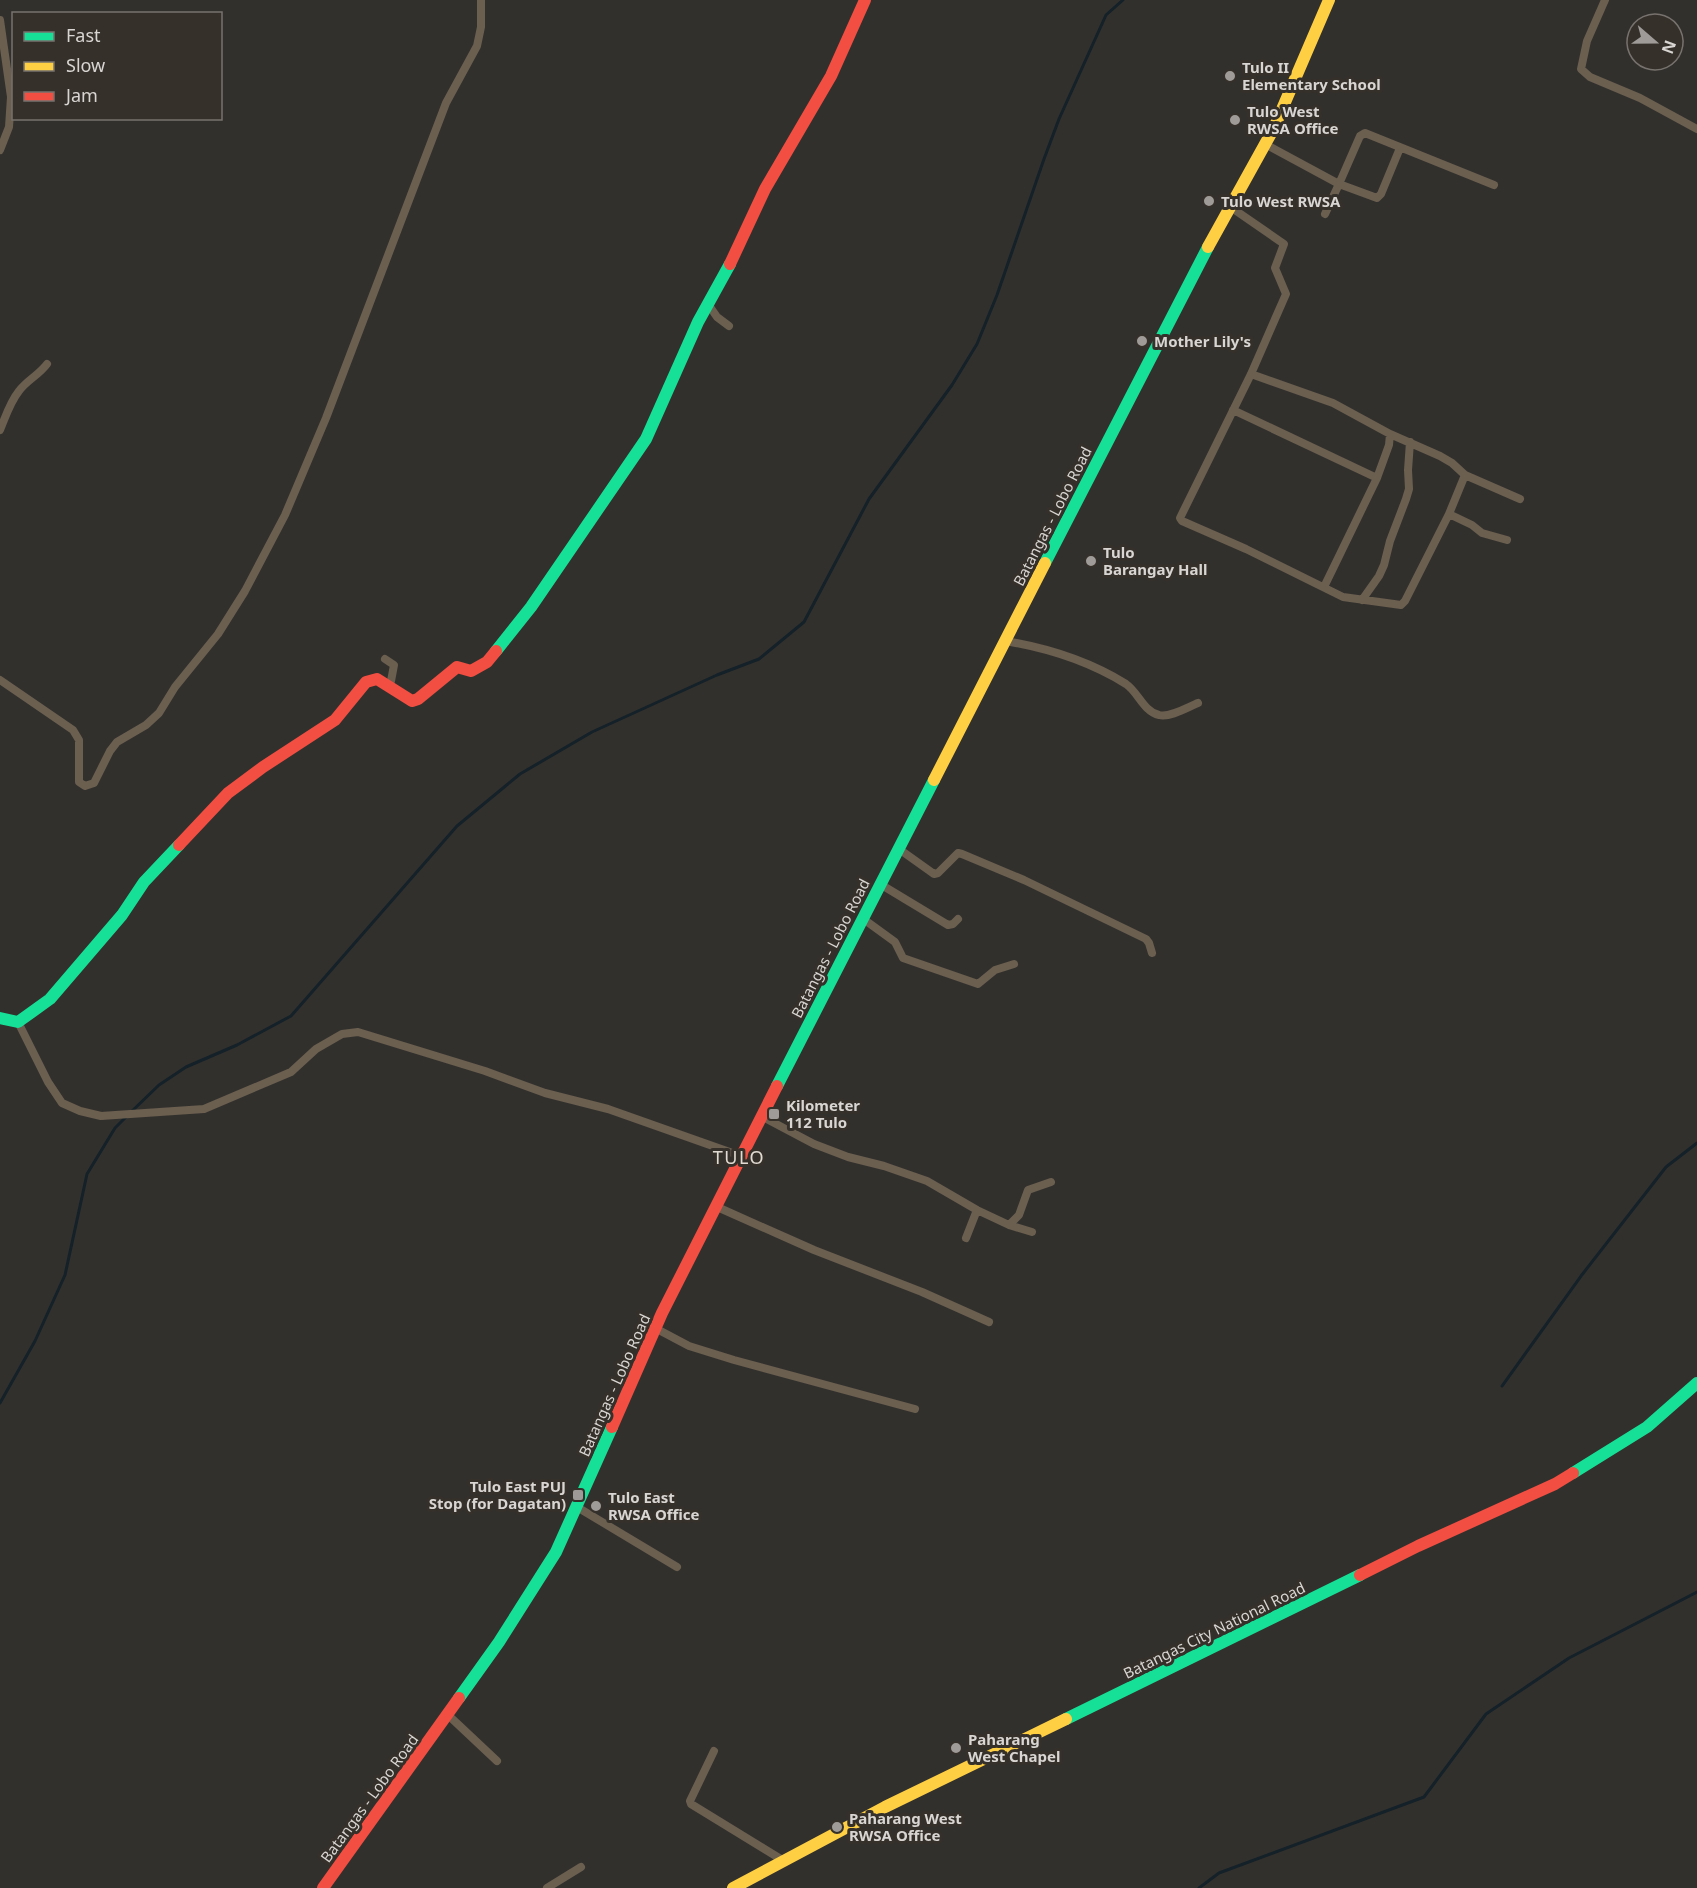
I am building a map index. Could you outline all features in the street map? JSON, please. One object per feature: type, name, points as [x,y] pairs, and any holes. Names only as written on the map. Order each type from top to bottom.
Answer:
[{"type":"street","points":[[0,680],[73,730],[79,740],[79,782],[85,786],[93,783],[117,742],[146,725],[159,713],[175,687],[218,634],[245,591],[285,514],[326,418],[446,103],[477,46],[481,27],[481,0]]},
{"type":"street","points":[[0,1018],[18,1022],[50,999],[122,915],[144,882],[228,793],[335,720],[366,682],[372,679],[377,680],[408,700],[418,699],[457,667],[471,671],[487,662],[541,593],[646,439],[698,322],[737,250],[765,189],[831,76],[865,0]]},
{"type":"street","name":"Batangas - Lobo Road","points":[[323,1888],[531,1594],[556,1552],[655,1328],[715,1206],[1229,206],[1266,144],[1298,78],[1329,0]]},
{"type":"street","points":[[1605,0],[1587,40],[1581,69],[1590,77],[1640,98],[1697,129]]},
{"type":"street","points":[[0,20],[11,97],[9,127],[0,150]]},
{"type":"street","points":[[1325,214],[1362,133],[1494,185]]},
{"type":"street","points":[[1266,144],[1339,184],[1377,198],[1381,194],[1400,147]]},
{"type":"street","points":[[1229,206],[1284,244],[1275,268],[1286,294],[1251,374],[1180,518],[1182,521],[1342,597],[1401,605],[1449,514],[1465,475]]},
{"type":"street","points":[[708,304],[717,317],[729,326]]},
{"type":"street","points":[[0,430],[17,392],[27,381],[40,373],[47,364]]},
{"type":"street","points":[[1251,374],[1333,404],[1390,434],[1446,459],[1465,475],[1520,499]]},
{"type":"street","points":[[1233,410],[1377,478]]},
{"type":"street","points":[[1324,587],[1377,478],[1389,445],[1390,434]]},
{"type":"street","points":[[1362,600],[1384,565],[1406,499],[1409,489],[1410,442]]},
{"type":"street","points":[[1449,514],[1482,532],[1507,540]]},
{"type":"street","points":[[1005,641],[1048,650],[1106,673],[1128,686],[1156,715],[1164,716],[1198,702]]},
{"type":"street","points":[[385,659],[394,665],[388,686]]},
{"type":"street","points":[[899,849],[934,874],[938,873],[958,853],[962,854],[1024,880],[1146,939],[1152,953]]},
{"type":"street","points":[[880,884],[948,925],[958,919]]},
{"type":"street","points":[[862,918],[895,942],[903,958],[978,984],[995,970],[1014,964]]},
{"type":"street","points":[[18,1022],[48,1082],[62,1103],[80,1111],[101,1116],[211,1107],[291,1072],[316,1049],[342,1034],[358,1032],[485,1071],[545,1093],[608,1109],[741,1156]]},
{"type":"street","points":[[761,1116],[839,1153],[927,1181],[1009,1226],[1032,1232]]},
{"type":"street","points":[[1009,1226],[1019,1215],[1028,1190],[1051,1182]]},
{"type":"street","points":[[715,1206],[814,1250],[989,1322]]},
{"type":"street","points":[[966,1238],[977,1210]]},
{"type":"street","points":[[655,1328],[689,1346],[915,1409]]},
{"type":"street","name":"Batangas City National Road","points":[[733,1888],[951,1773],[1182,1663],[1418,1546],[1555,1484],[1647,1427],[1697,1383]]},
{"type":"street","points":[[577,1507],[677,1567]]},
{"type":"street","points":[[447,1714],[497,1761]]},
{"type":"street","points":[[714,1752],[690,1802],[784,1861]]},
{"type":"street","points":[[548,1888],[580,1867]]},
{"type":"waterway","points":[[131,1112],[159,1085],[186,1067],[237,1045],[291,1016],[457,826],[520,774],[592,732],[717,675],[759,659],[804,622],[869,499],[952,385],[977,344],[997,295],[1059,119],[1106,15],[1123,0]]},
{"type":"waterway","points":[[0,1403],[35,1341],[65,1275],[87,1174],[115,1128],[126,1117]]},
{"type":"waterway","points":[[1502,1386],[1581,1276],[1666,1167],[1697,1143]]},
{"type":"waterway","points":[[1199,1888],[1219,1873],[1424,1797],[1486,1714],[1569,1658],[1697,1592]]},
{"type":"traffic: fast","points":[[1045,563],[1208,247]]},
{"type":"traffic: fast","points":[[496,651],[531,607],[646,439],[698,322],[730,264]]},
{"type":"traffic: fast","points":[[777,1086],[934,780]]},
{"type":"traffic: fast","points":[[0,1018],[18,1022],[50,999],[122,915],[144,882],[179,845]]},
{"type":"traffic: fast","points":[[1573,1473],[1647,1427],[1697,1383]]},
{"type":"traffic: fast","points":[[459,1698],[499,1642],[556,1552],[612,1427]]},
{"type":"traffic: fast","points":[[1066,1719],[1360,1575]]},
{"type":"traffic: slow","points":[[1208,247],[1274,128],[1329,0]]},
{"type":"traffic: slow","points":[[934,780],[1045,563]]},
{"type":"traffic: slow","points":[[733,1888],[885,1807],[1066,1719]]},
{"type":"traffic: jam","points":[[730,264],[765,189],[831,76],[865,0]]},
{"type":"traffic: jam","points":[[179,845],[228,793],[335,720],[366,682],[377,679],[412,701],[418,699],[457,667],[471,671],[487,662],[496,651]]},
{"type":"traffic: jam","points":[[612,1427],[662,1313],[777,1086]]},
{"type":"traffic: jam","points":[[1360,1575],[1555,1484],[1573,1473]]},
{"type":"traffic: jam","points":[[323,1888],[459,1698]]},
{"type":"place","name":"Tulo II Elementary School","points":[[1230,76]]},
{"type":"place","name":"Tulo West RWSA Office","points":[[1235,120]]},
{"type":"place","name":"Tulo West RWSA","points":[[1209,201]]},
{"type":"place","name":"Mother Lily's","points":[[1142,341]]},
{"type":"place","name":"Tulo Barangay Hall","points":[[1091,561]]},
{"type":"place","name":"Kilometer 112 Tulo","points":[[774,1114]]},
{"type":"place","name":"Tulo East PUJ Stop (for Dagatan)","points":[[578,1495]]},
{"type":"place","name":"Tulo East RWSA Office","points":[[596,1506]]},
{"type":"place","name":"Paharang West Chapel","points":[[956,1748]]},
{"type":"place","name":"Paharang West RWSA Office","points":[[837,1827]]},
{"type":"district","name":"TULO","points":[[739,1157]]}]
